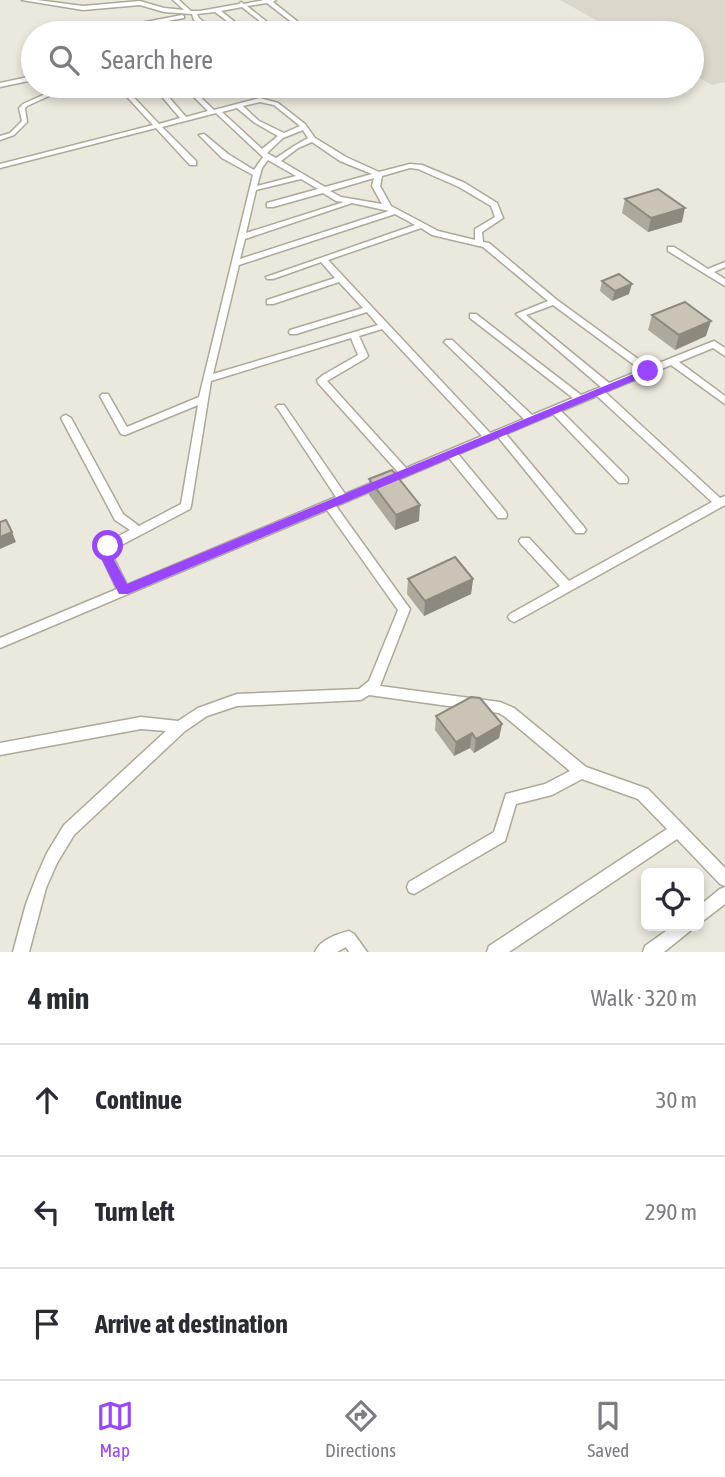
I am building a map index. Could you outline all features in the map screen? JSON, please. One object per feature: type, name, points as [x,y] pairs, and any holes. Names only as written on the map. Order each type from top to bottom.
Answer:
[{"type":"street","points":[[25,0],[93,8],[140,3],[164,10],[193,13]]},
{"type":"street","points":[[86,0],[93,8]]},
{"type":"street","points":[[176,0],[201,21]]},
{"type":"street","points":[[236,0],[262,21]]},
{"type":"street","points":[[152,21],[270,0],[294,21]]},
{"type":"street","points":[[217,11],[230,21]]},
{"type":"street","points":[[0,85],[21,81]]},
{"type":"street","points":[[0,138],[12,134],[25,121],[22,108],[24,106],[42,98]]},
{"type":"street","points":[[131,98],[193,163]]},
{"type":"street","points":[[166,98],[184,119]]},
{"type":"street","points":[[199,98],[265,155],[323,190],[350,203],[392,209],[441,235],[479,242],[490,247],[554,302],[648,371]]},
{"type":"street","points":[[0,166],[256,100],[273,103],[304,127],[313,139],[345,160],[376,174],[379,177],[376,186],[392,209]]},
{"type":"street","points":[[238,104],[257,122],[284,136]]},
{"type":"street","points":[[124,591],[104,549],[186,506],[206,379],[256,174],[265,155],[284,136],[304,127]]},
{"type":"street","points":[[202,135],[225,156],[256,174]]},
{"type":"street","points":[[276,162],[296,147],[313,139]]},
{"type":"street","points":[[270,205],[376,174],[410,166],[419,167],[462,185],[494,205],[499,218],[478,231],[479,242]]},
{"type":"street","points":[[253,190],[301,177]]},
{"type":"street","points":[[242,237],[350,203]]},
{"type":"street","points":[[236,263],[392,209]]},
{"type":"street","points":[[270,277],[420,226]]},
{"type":"street","points":[[671,249],[725,283]]},
{"type":"street","points":[[323,260],[383,326],[495,436],[580,530]]},
{"type":"street","points":[[707,272],[725,264]]},
{"type":"street","points":[[270,302],[340,279]]},
{"type":"street","points":[[514,617],[722,501],[520,314],[554,302]]},
{"type":"street","points":[[293,332],[367,309]]},
{"type":"street","points":[[473,316],[580,399]]},
{"type":"street","points":[[206,379],[383,326]]},
{"type":"street","points":[[354,334],[363,356],[326,377],[322,380],[323,383],[404,472]]},
{"type":"street","points":[[449,342],[531,420]]},
{"type":"street","points":[[0,643],[714,344],[725,353]]},
{"type":"street","points":[[672,362],[725,401]]},
{"type":"street","points":[[104,397],[125,432],[203,399]]},
{"type":"street","points":[[281,407],[342,499]]},
{"type":"street","points":[[555,410],[623,480]]},
{"type":"street","points":[[66,418],[119,517],[139,531]]},
{"type":"street","points":[[451,453],[502,515]]},
{"type":"street","points":[[21,952],[31,909],[56,848],[69,830],[180,727],[203,712],[237,700],[361,694],[374,685],[404,609],[329,505]]},
{"type":"street","points":[[526,541],[568,587]]},
{"type":"street","points":[[369,690],[500,708],[509,712],[581,772],[643,794],[725,879]]},
{"type":"street","points":[[0,749],[141,723],[180,727]]},
{"type":"street","points":[[414,887],[500,836],[511,799],[547,790],[581,772]]},
{"type":"street","points":[[495,952],[678,830]]},
{"type":"street","points":[[704,911],[725,894]]},
{"type":"street","points":[[651,952],[678,931]]},
{"type":"street","points":[[323,952],[340,941],[349,939],[359,952]]},
{"type":"shaded area","points":[[560,0],[725,0],[725,82],[712,85],[704,81],[704,21],[598,21]]},
{"type":"building","points":[[658,189],[685,208],[651,218],[625,199]]},
{"type":"building","points":[[619,274],[632,284],[615,291],[602,281]]},
{"type":"building","points":[[685,302],[711,321],[679,335],[652,315]]},
{"type":"building","points":[[392,470],[420,505],[396,515],[369,479]]},
{"type":"building","points":[[6,520],[12,532],[0,537],[0,522]]},
{"type":"building","points":[[455,557],[473,579],[425,601],[408,579]]},
{"type":"building","points":[[471,697],[480,698],[502,724],[476,739],[472,733],[456,742],[436,716]]},
{"type":"route","points":[[108,546],[104,549],[105,554],[124,591],[428,461],[500,434],[648,371]]}]
